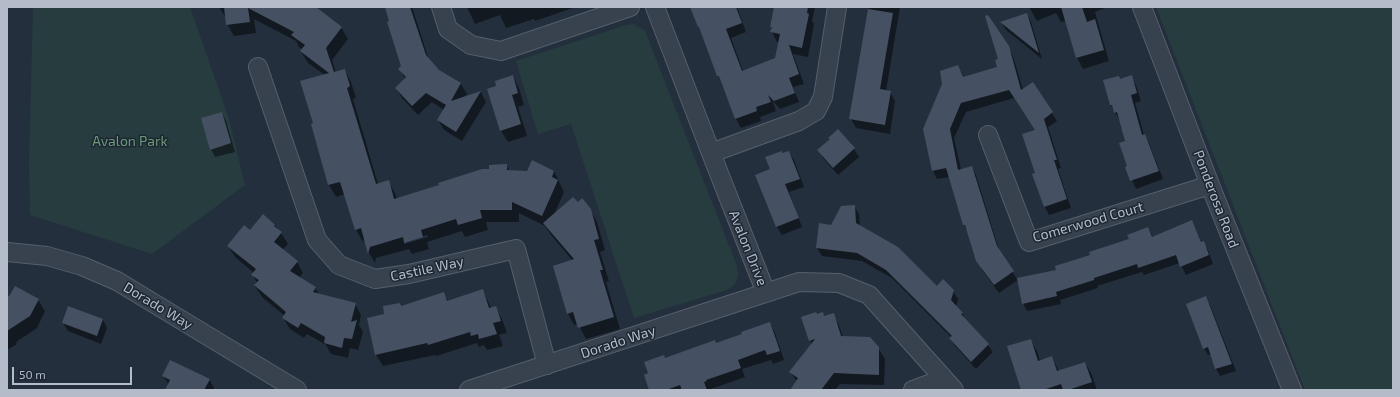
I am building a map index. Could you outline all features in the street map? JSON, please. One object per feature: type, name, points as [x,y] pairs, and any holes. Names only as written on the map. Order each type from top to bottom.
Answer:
[{"type":"street","points":[[441,7],[448,29],[472,45],[501,51],[630,7]]},
{"type":"street","name":"Avalon Drive","points":[[655,7],[766,293],[799,282],[840,283],[869,295],[948,385]]},
{"type":"street","points":[[711,153],[799,121],[816,111],[823,97],[837,7]]},
{"type":"street","name":"Ponderosa Road","points":[[1142,7],[1210,185],[1292,390]]},
{"type":"street","name":"Castile Way","points":[[258,67],[317,240],[339,265],[375,279],[409,274],[516,249],[547,365]]},
{"type":"street","name":"Comerwood Court","points":[[988,135],[1028,242],[1210,185]]},
{"type":"street","name":"Dorado Way","points":[[7,252],[47,256],[82,266],[117,281],[297,390]]},
{"type":"street","name":"Dorado Way","points":[[470,390],[766,293]]},
{"type":"street","points":[[913,390],[948,385]]},
{"type":"green space","name":"Avalon Park","points":[[33,7],[190,7],[229,119],[245,185],[152,254],[30,215],[29,162]]},
{"type":"green space","points":[[1156,7],[1393,7],[1393,390],[1305,390]]},
{"type":"green space","points":[[634,24],[645,31],[737,266],[738,275],[735,284],[727,290],[634,318],[571,124],[538,134],[516,61],[626,25]]},
{"type":"building","points":[[224,7],[316,7],[342,27],[326,48],[334,72],[345,69],[350,86],[347,88],[376,184],[389,180],[394,199],[439,185],[438,183],[482,169],[489,169],[489,165],[507,164],[507,170],[527,171],[532,160],[554,171],[552,177],[558,180],[542,216],[512,202],[512,210],[480,210],[482,218],[458,225],[456,219],[421,230],[423,237],[404,243],[403,237],[370,247],[368,254],[361,228],[355,230],[340,182],[328,185],[311,124],[313,123],[300,81],[329,73],[300,51],[305,45],[291,35],[294,32],[248,8],[250,22],[226,25]]},
{"type":"building","points":[[385,7],[410,7],[426,55],[439,70],[461,83],[451,101],[481,91],[456,132],[437,120],[446,105],[426,93],[412,106],[395,88],[406,77],[398,69],[401,66],[387,22],[389,21]]},
{"type":"building","points":[[690,7],[736,7],[742,23],[726,29],[742,71],[775,58],[780,34],[770,32],[774,7],[808,7],[807,13],[809,14],[802,48],[789,45],[799,74],[789,78],[795,93],[774,101],[768,95],[771,102],[756,107],[757,111],[735,119]]},
{"type":"building","points":[[1061,7],[1082,7],[1087,22],[1095,19],[1104,50],[1076,58]]},
{"type":"building","points":[[868,9],[893,13],[880,89],[891,91],[885,125],[849,119]]},
{"type":"building","points":[[1027,13],[1039,53],[1000,22]]},
{"type":"building","points":[[988,15],[1009,46],[1021,90],[1033,82],[1053,112],[1044,119],[1057,160],[1054,160],[1067,199],[1044,207],[1032,174],[1035,173],[1022,134],[1035,130],[1009,90],[961,103],[950,129],[958,170],[972,166],[997,246],[1014,271],[994,285],[976,261],[965,225],[963,225],[946,168],[932,171],[923,129],[942,84],[940,71],[958,65],[963,77],[997,67],[995,60],[998,59],[985,16]]},
{"type":"building","points":[[513,75],[518,93],[512,95],[521,124],[500,131],[487,89],[496,86],[495,81]]},
{"type":"building","points":[[1132,75],[1137,93],[1131,95],[1142,135],[1145,134],[1159,171],[1130,181],[1125,167],[1127,166],[1119,143],[1125,141],[1117,112],[1114,113],[1112,105],[1110,105],[1103,80],[1119,76],[1120,79]]},
{"type":"building","points":[[222,112],[231,143],[210,150],[201,118]]},
{"type":"building","points":[[838,129],[855,148],[833,168],[817,150],[830,139],[828,138]]},
{"type":"building","points":[[782,151],[782,153],[789,151],[800,179],[785,184],[799,218],[776,227],[755,175],[770,169],[765,157]]},
{"type":"building","points":[[573,197],[578,202],[582,198],[591,209],[599,239],[594,240],[603,270],[600,270],[614,317],[578,328],[573,312],[567,314],[553,266],[574,259],[543,223]]},
{"type":"building","points":[[855,205],[856,223],[898,247],[937,286],[943,279],[954,290],[951,300],[963,313],[961,314],[989,344],[971,362],[949,338],[952,336],[886,270],[857,253],[816,248],[819,223],[831,225],[841,206]]},
{"type":"building","points":[[263,214],[282,232],[274,242],[298,261],[290,271],[316,287],[313,292],[356,303],[351,322],[357,320],[352,339],[344,338],[342,348],[324,343],[325,337],[301,323],[298,328],[282,318],[286,312],[254,285],[259,280],[251,275],[256,269],[227,246],[244,225],[250,230]]},
{"type":"building","points":[[1192,220],[1201,242],[1204,241],[1209,255],[1180,267],[1176,255],[1138,268],[1137,264],[1056,292],[1057,296],[1022,304],[1017,278],[1056,270],[1055,266],[1090,255],[1089,252],[1129,239],[1127,235],[1148,227],[1152,237]]},
{"type":"building","points":[[15,286],[39,299],[30,316],[7,331],[7,297],[10,295]]},
{"type":"building","points":[[483,289],[489,308],[496,306],[501,321],[493,323],[497,334],[479,339],[478,334],[471,336],[470,332],[428,345],[427,343],[375,355],[367,318],[384,314],[383,306],[400,303],[401,306],[444,292],[447,301]]},
{"type":"building","points":[[1206,296],[1232,364],[1215,369],[1208,347],[1203,349],[1186,304]]},
{"type":"building","points":[[68,306],[103,319],[97,336],[62,323]]},
{"type":"building","points":[[816,312],[817,314],[823,312],[824,316],[834,313],[841,336],[870,337],[879,347],[879,375],[834,373],[821,390],[790,390],[798,378],[789,372],[815,339],[809,341],[801,317]]},
{"type":"building","points":[[770,322],[780,351],[767,355],[765,350],[738,360],[741,368],[706,380],[707,381],[704,382],[707,390],[682,390],[680,385],[666,390],[649,390],[644,375],[648,373],[644,362],[664,355],[665,358],[715,340],[716,343]]},
{"type":"building","points":[[1031,339],[1038,361],[1052,356],[1057,371],[1085,362],[1092,382],[1068,390],[1063,390],[1061,384],[1043,390],[1021,390],[1007,346]]},
{"type":"building","points":[[170,360],[210,379],[204,390],[165,390],[170,380],[162,376]]}]
